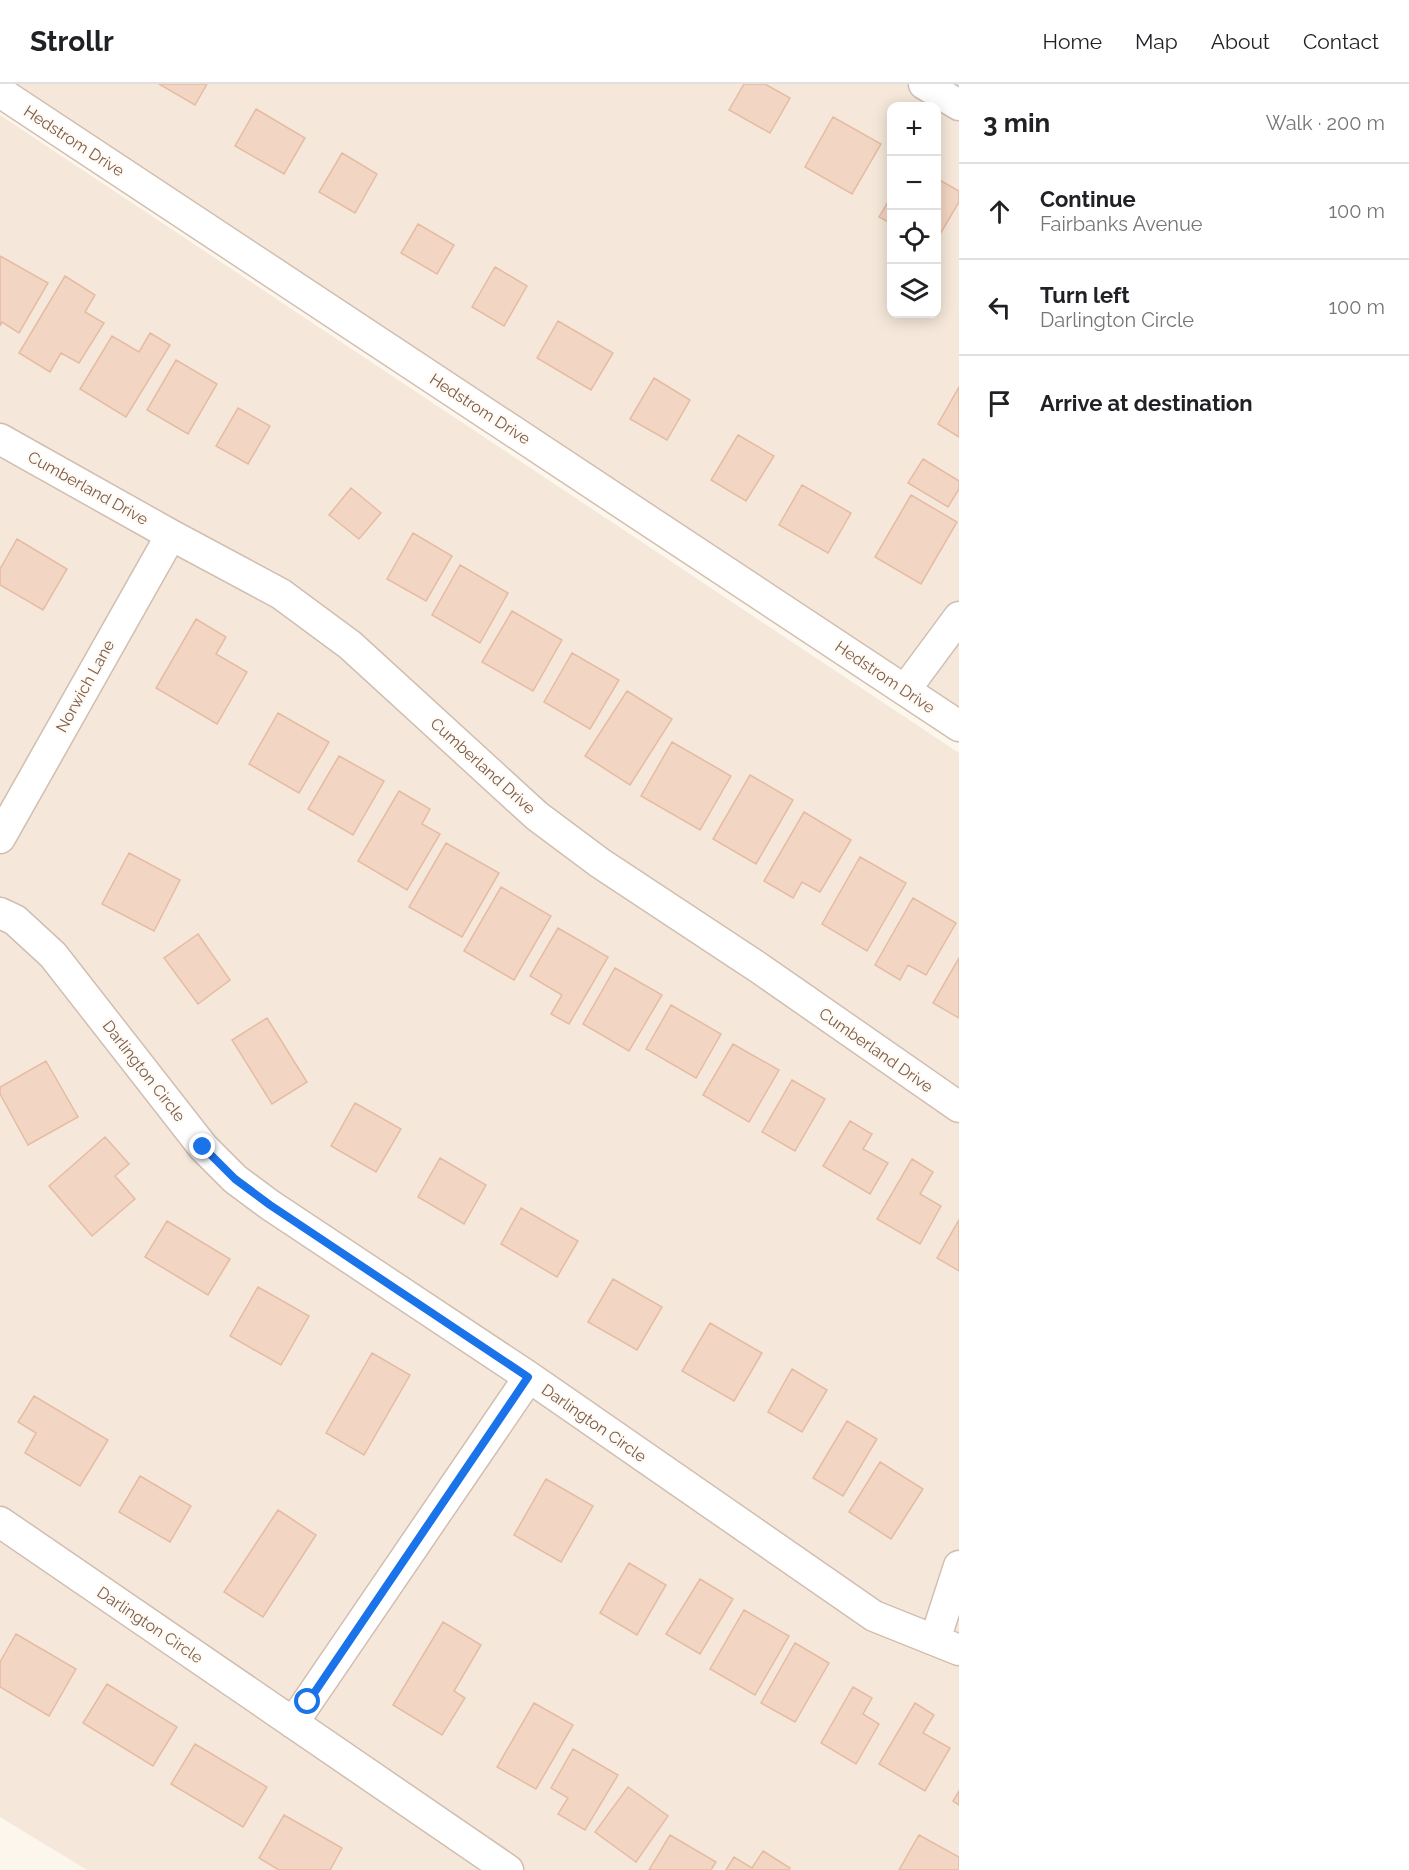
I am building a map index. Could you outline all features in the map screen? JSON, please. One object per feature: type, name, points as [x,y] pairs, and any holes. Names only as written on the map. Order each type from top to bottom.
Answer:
[{"type":"street","points":[[924,84],[959,105]]},
{"type":"street","name":"Hedstrom Drive","points":[[0,92],[959,726]]},
{"type":"street","name":"Cumberland Drive","points":[[0,439],[281,594],[351,645],[537,816],[600,863],[759,968],[959,1107]]},
{"type":"street","name":"Norwich Lane","points":[[0,838],[171,535]]},
{"type":"street","points":[[905,690],[959,617]]},
{"type":"street","name":"Darlington Circle","points":[[0,913],[15,920],[53,955],[203,1147],[235,1179],[270,1205],[528,1377],[874,1616],[947,1645]]},
{"type":"street","points":[[293,1723],[528,1377]]},
{"type":"street","name":"Darlington Circle","points":[[0,1522],[508,1870]]},
{"type":"street","points":[[947,1645],[959,1566]]},
{"type":"shaded area","points":[[18,84],[959,84],[959,708],[884,659]]},
{"type":"shaded area","points":[[0,115],[959,753],[959,1870],[87,1870],[0,1817]]},
{"type":"building","points":[[159,84],[207,84],[195,105]]},
{"type":"building","points":[[744,84],[765,84],[790,98],[770,133],[729,110]]},
{"type":"building","points":[[256,109],[305,138],[284,174],[235,146]]},
{"type":"building","points":[[833,117],[881,144],[852,194],[805,167]]},
{"type":"building","points":[[342,153],[377,174],[355,213],[319,192]]},
{"type":"building","points":[[941,181],[959,191],[959,202],[941,233]]},
{"type":"building","points":[[887,203],[887,221],[879,217]]},
{"type":"building","points":[[418,224],[454,245],[437,274],[401,253]]},
{"type":"building","points":[[0,256],[48,283],[19,333],[2,322],[0,326]]},
{"type":"building","points":[[495,267],[527,286],[504,326],[472,307]]},
{"type":"building","points":[[65,276],[95,295],[85,312],[104,323],[79,363],[61,353],[50,372],[19,353]]},
{"type":"building","points":[[558,321],[613,353],[591,390],[537,358]]},
{"type":"building","points":[[150,333],[170,345],[126,417],[80,389],[112,336],[139,352]]},
{"type":"building","points":[[176,360],[217,384],[188,434],[147,410]]},
{"type":"building","points":[[654,378],[690,400],[667,440],[630,419]]},
{"type":"building","points":[[959,387],[959,437],[938,424]]},
{"type":"building","points":[[238,408],[270,426],[248,464],[216,446]]},
{"type":"building","points":[[738,435],[774,456],[746,501],[711,480]]},
{"type":"building","points":[[923,459],[959,481],[959,489],[948,507],[908,483]]},
{"type":"building","points":[[802,485],[851,513],[828,553],[779,525]]},
{"type":"building","points":[[351,488],[381,513],[359,539],[329,515]]},
{"type":"building","points":[[911,495],[957,522],[921,584],[875,557]]},
{"type":"building","points":[[413,533],[452,556],[426,601],[387,579]]},
{"type":"building","points":[[17,539],[67,569],[43,610],[0,585],[0,569]]},
{"type":"building","points":[[460,565],[508,593],[480,643],[432,615]]},
{"type":"building","points":[[512,611],[562,640],[533,691],[482,662]]},
{"type":"building","points":[[196,619],[226,637],[216,654],[247,672],[217,724],[156,688]]},
{"type":"building","points":[[572,653],[619,680],[590,729],[544,702]]},
{"type":"building","points":[[627,691],[672,719],[630,785],[585,756]]},
{"type":"building","points":[[278,713],[329,742],[299,793],[249,764]]},
{"type":"building","points":[[672,742],[731,776],[700,830],[641,796]]},
{"type":"building","points":[[339,756],[384,781],[353,835],[308,809]]},
{"type":"building","points":[[750,775],[793,800],[756,864],[713,839]]},
{"type":"building","points":[[399,791],[430,809],[422,824],[440,834],[407,890],[358,861]]},
{"type":"building","points":[[804,812],[851,840],[820,892],[802,882],[793,898],[764,881]]},
{"type":"building","points":[[446,843],[499,873],[462,937],[409,907]]},
{"type":"building","points":[[129,853],[180,880],[154,931],[102,904]]},
{"type":"building","points":[[860,857],[906,883],[867,951],[822,924]]},
{"type":"building","points":[[501,887],[551,916],[514,980],[464,951]]},
{"type":"building","points":[[913,898],[956,923],[926,975],[908,965],[900,980],[875,965]]},
{"type":"building","points":[[558,928],[608,957],[569,1024],[551,1014],[562,995],[530,976]]},
{"type":"building","points":[[198,934],[230,980],[198,1004],[164,958]]},
{"type":"building","points":[[959,958],[959,1018],[933,1003]]},
{"type":"building","points":[[615,968],[662,995],[629,1051],[583,1024]]},
{"type":"building","points":[[671,1005],[721,1034],[696,1078],[646,1049]]},
{"type":"building","points":[[267,1018],[307,1082],[272,1104],[232,1040]]},
{"type":"building","points":[[733,1044],[779,1070],[749,1122],[703,1095]]},
{"type":"building","points":[[46,1061],[78,1117],[28,1145],[0,1094],[0,1087]]},
{"type":"building","points":[[792,1080],[825,1099],[795,1151],[762,1132]]},
{"type":"building","points":[[355,1103],[401,1129],[376,1172],[331,1146]]},
{"type":"building","points":[[850,1121],[872,1134],[863,1149],[888,1163],[870,1194],[823,1166]]},
{"type":"building","points":[[105,1137],[129,1164],[115,1176],[135,1199],[92,1236],[49,1186]]},
{"type":"building","points":[[440,1158],[486,1185],[464,1224],[418,1197]]},
{"type":"building","points":[[912,1159],[933,1172],[920,1194],[941,1206],[920,1244],[877,1219]]},
{"type":"building","points":[[521,1208],[578,1241],[557,1277],[501,1244]]},
{"type":"building","points":[[959,1220],[959,1271],[937,1258]]},
{"type":"building","points":[[167,1221],[230,1259],[208,1295],[145,1257]]},
{"type":"building","points":[[613,1279],[662,1307],[637,1350],[588,1322]]},
{"type":"building","points":[[258,1287],[309,1316],[281,1365],[230,1336]]},
{"type":"building","points":[[710,1323],[762,1353],[734,1401],[682,1371]]},
{"type":"building","points":[[372,1353],[410,1375],[364,1455],[326,1433]]},
{"type":"building","points":[[792,1369],[827,1390],[802,1432],[768,1412]]},
{"type":"building","points":[[34,1396],[108,1440],[80,1486],[25,1453],[36,1433],[18,1422]]},
{"type":"building","points":[[847,1421],[877,1439],[843,1496],[813,1478]]},
{"type":"building","points":[[880,1462],[923,1489],[891,1539],[849,1512]]},
{"type":"building","points":[[140,1476],[191,1506],[170,1542],[119,1512]]},
{"type":"building","points":[[546,1479],[593,1506],[561,1562],[514,1535]]},
{"type":"building","points":[[278,1510],[316,1535],[263,1617],[224,1592]]},
{"type":"building","points":[[629,1563],[666,1585],[637,1635],[600,1613]]},
{"type":"building","points":[[700,1579],[733,1599],[700,1654],[666,1634]]},
{"type":"building","points":[[744,1610],[789,1636],[755,1695],[710,1669]]},
{"type":"building","points":[[443,1622],[481,1645],[454,1691],[465,1698],[442,1735],[393,1705]]},
{"type":"building","points":[[16,1634],[76,1669],[49,1716],[0,1687],[0,1662]]},
{"type":"building","points":[[795,1643],[829,1663],[795,1722],[761,1703]]},
{"type":"building","points":[[107,1684],[177,1727],[153,1766],[83,1723]]},
{"type":"building","points":[[853,1687],[872,1698],[863,1714],[879,1724],[856,1764],[821,1743]]},
{"type":"building","points":[[534,1703],[573,1725],[536,1789],[497,1767]]},
{"type":"building","points":[[915,1703],[934,1715],[923,1733],[950,1748],[925,1791],[879,1764]]},
{"type":"building","points":[[195,1744],[267,1787],[243,1827],[171,1784]]},
{"type":"building","points":[[573,1749],[618,1775],[585,1830],[558,1814],[568,1798],[551,1788]]},
{"type":"building","points":[[628,1787],[668,1816],[636,1862],[595,1832]]},
{"type":"building","points":[[959,1791],[959,1805],[953,1801]]},
{"type":"building","points":[[284,1815],[342,1848],[330,1870],[279,1870],[259,1858]]},
{"type":"building","points":[[670,1835],[716,1862],[711,1870],[649,1870]]},
{"type":"building","points":[[919,1835],[959,1857],[959,1870],[899,1870]]},
{"type":"building","points":[[763,1851],[790,1868],[789,1870],[726,1870],[734,1857],[752,1868]]},
{"type":"route","points":[[203,1147],[235,1179],[270,1205],[528,1377],[308,1702]]}]
